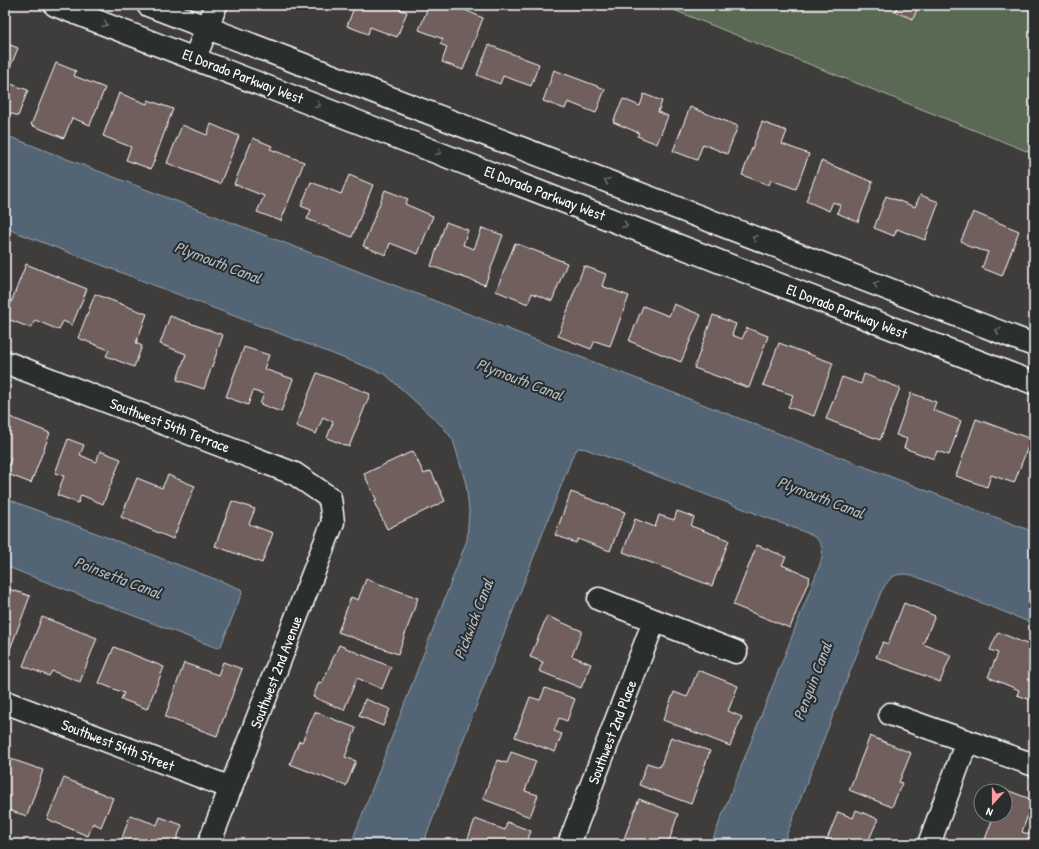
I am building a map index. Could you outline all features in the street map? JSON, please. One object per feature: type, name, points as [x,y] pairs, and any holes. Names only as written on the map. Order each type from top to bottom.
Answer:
[{"type":"street","name":"El Dorado Parkway West","points":[[55,5],[1032,378]]},
{"type":"street","points":[[148,5],[1034,345]]},
{"type":"street","points":[[195,58],[216,5]]},
{"type":"street","name":"Southwest 54th Terrace","points":[[5,362],[295,474],[330,498]]},
{"type":"street","name":"Southwest 2nd Avenue","points":[[209,844],[333,522],[330,498]]},
{"type":"street","points":[[599,599],[736,652]]},
{"type":"street","name":"Southwest 2nd Place","points":[[569,844],[654,621]]},
{"type":"street","name":"Southwest 54th Street","points":[[5,702],[231,788]]},
{"type":"street","points":[[890,714],[1034,765]]},
{"type":"street","points":[[929,844],[967,741]]},
{"type":"green space","points":[[661,5],[1034,5],[1034,154]]},
{"type":"water","points":[[5,135],[1034,532],[1034,624],[912,575],[901,574],[890,579],[881,592],[783,844],[711,844],[819,567],[822,556],[822,547],[817,539],[807,533],[586,449],[578,448],[573,455],[423,844],[351,844],[467,540],[469,510],[466,484],[453,440],[443,427],[385,374],[5,228]]},
{"type":"water","name":"Poinsetta Canal","points":[[5,498],[241,589],[242,593],[221,646],[217,648],[5,566]]},
{"type":"building","points":[[355,5],[388,5],[407,12],[397,37],[370,27],[368,34],[347,26]]},
{"type":"building","points":[[429,5],[454,5],[483,18],[463,70],[442,62],[447,47],[440,44],[443,39],[419,30]]},
{"type":"building","points":[[898,5],[918,7],[913,19],[895,12]]},
{"type":"building","points":[[5,43],[18,48],[5,80]]},
{"type":"building","points":[[489,45],[539,64],[531,86],[503,76],[500,84],[477,75]]},
{"type":"building","points":[[56,63],[76,71],[74,76],[105,88],[90,125],[72,118],[64,138],[31,125]]},
{"type":"building","points":[[554,70],[605,89],[596,113],[568,102],[565,109],[543,101]]},
{"type":"building","points":[[5,82],[28,90],[18,116],[5,111]]},
{"type":"building","points":[[119,93],[147,104],[148,100],[173,109],[151,169],[126,160],[131,147],[103,136]]},
{"type":"building","points":[[644,94],[662,101],[658,112],[668,116],[657,144],[637,136],[639,133],[613,122],[623,99],[640,106]]},
{"type":"building","points":[[690,107],[738,126],[727,154],[703,144],[697,160],[673,151]]},
{"type":"building","points":[[762,122],[787,131],[782,144],[809,154],[796,189],[771,180],[769,185],[742,175]]},
{"type":"building","points":[[211,124],[239,136],[220,184],[167,163],[182,125],[207,135]]},
{"type":"building","points":[[253,138],[272,146],[270,149],[304,162],[281,221],[257,212],[264,196],[234,184]]},
{"type":"building","points":[[821,161],[873,182],[858,222],[837,213],[840,205],[833,202],[829,211],[806,201]]},
{"type":"building","points":[[349,175],[373,185],[352,237],[307,219],[311,210],[301,206],[311,182],[341,194]]},
{"type":"building","points":[[385,190],[408,199],[405,204],[433,216],[418,254],[390,243],[386,255],[363,246]]},
{"type":"building","points":[[920,195],[939,202],[925,240],[897,229],[894,236],[874,228],[886,196],[915,207]]},
{"type":"building","points":[[973,212],[1019,231],[1002,276],[982,268],[988,252],[970,247],[961,241]]},
{"type":"building","points":[[446,222],[468,230],[463,245],[474,249],[482,228],[503,235],[485,285],[431,266]]},
{"type":"building","points":[[515,243],[567,263],[552,301],[532,293],[528,304],[496,291]]},
{"type":"building","points":[[26,264],[87,289],[72,325],[63,321],[59,330],[35,320],[31,328],[5,318]]},
{"type":"building","points":[[584,266],[606,274],[602,286],[629,296],[610,346],[595,341],[591,349],[558,336]]},
{"type":"building","points":[[95,294],[147,314],[136,343],[142,346],[134,367],[106,356],[109,350],[78,338]]},
{"type":"building","points":[[674,304],[701,315],[681,362],[629,341],[643,306],[669,316]]},
{"type":"building","points":[[713,315],[736,324],[732,335],[742,339],[747,328],[768,336],[749,388],[694,368]]},
{"type":"building","points":[[170,316],[223,335],[204,389],[177,380],[186,354],[160,344]]},
{"type":"building","points":[[779,343],[833,363],[814,416],[788,407],[793,395],[763,385]]},
{"type":"building","points":[[244,347],[269,355],[264,369],[293,379],[281,412],[260,404],[264,394],[253,391],[248,405],[226,397]]},
{"type":"building","points":[[317,373],[370,394],[349,447],[327,438],[333,422],[323,417],[316,434],[296,426]]},
{"type":"building","points":[[864,374],[900,388],[880,440],[826,419],[842,377],[861,384]]},
{"type":"building","points":[[911,393],[936,402],[933,410],[961,421],[949,455],[937,451],[934,459],[904,448],[907,439],[896,435]]},
{"type":"building","points":[[5,415],[50,433],[31,483],[5,473],[11,458],[5,456]]},
{"type":"building","points":[[976,419],[1031,439],[1014,483],[991,475],[987,487],[956,476]]},
{"type":"building","points":[[68,439],[84,445],[80,455],[96,462],[100,451],[121,459],[103,504],[81,495],[78,503],[57,495],[64,476],[55,473]]},
{"type":"building","points":[[413,451],[424,474],[431,471],[445,501],[387,529],[374,502],[377,501],[364,474]]},
{"type":"building","points":[[168,475],[195,486],[173,539],[121,517],[137,478],[162,488]]},
{"type":"building","points":[[571,492],[625,512],[610,551],[578,539],[576,543],[555,535]]},
{"type":"building","points":[[232,501],[255,509],[249,524],[273,533],[262,563],[215,546]]},
{"type":"building","points":[[677,511],[694,517],[691,526],[729,540],[712,586],[623,552],[635,519],[655,527],[659,515],[674,520]]},
{"type":"building","points":[[757,545],[786,557],[782,565],[810,577],[790,628],[733,605]]},
{"type":"building","points":[[366,579],[418,598],[398,654],[338,632],[351,597],[358,600]]},
{"type":"building","points":[[9,589],[30,596],[9,652],[5,650],[5,600]]},
{"type":"building","points":[[904,603],[935,616],[923,644],[951,655],[940,682],[876,657],[883,642],[888,644]]},
{"type":"building","points":[[547,616],[582,631],[572,656],[591,664],[581,688],[539,671],[543,662],[530,657]]},
{"type":"building","points":[[42,617],[97,638],[80,682],[52,671],[49,676],[23,666]]},
{"type":"building","points":[[998,632],[1034,647],[1034,701],[1017,695],[1019,690],[988,677],[998,653],[990,650]]},
{"type":"building","points":[[339,645],[391,667],[382,689],[357,678],[344,710],[313,697],[319,682],[322,683]]},
{"type":"building","points":[[114,647],[164,667],[147,709],[121,699],[124,693],[99,683]]},
{"type":"building","points":[[223,662],[242,669],[217,736],[165,717],[184,663],[218,675]]},
{"type":"building","points":[[698,670],[738,686],[728,711],[742,717],[730,746],[663,720],[674,692],[687,697]]},
{"type":"building","points":[[545,688],[575,699],[567,721],[559,718],[554,731],[562,734],[555,752],[515,737],[530,697],[540,700]]},
{"type":"building","points":[[365,699],[390,709],[383,726],[359,716]]},
{"type":"building","points":[[315,712],[356,728],[345,757],[356,761],[346,786],[290,764],[299,741],[302,742]]},
{"type":"building","points":[[870,736],[911,753],[899,782],[902,783],[892,807],[849,790]]},
{"type":"building","points":[[671,737],[710,751],[691,804],[639,785],[647,763],[660,767]]},
{"type":"building","points":[[511,752],[536,761],[525,791],[538,795],[530,817],[483,799],[497,760],[507,763]]},
{"type":"building","points":[[5,757],[43,770],[27,816],[5,809]]},
{"type":"building","points":[[64,778],[113,798],[101,827],[93,823],[88,836],[47,819]]},
{"type":"building","points":[[1013,792],[1033,800],[1022,832],[1034,836],[1034,844],[989,844],[984,842],[991,823],[1013,823]]},
{"type":"building","points":[[639,799],[678,814],[668,844],[622,844]]},
{"type":"building","points":[[856,810],[878,819],[867,844],[825,844],[838,812],[853,818]]},
{"type":"building","points":[[130,815],[157,825],[160,817],[182,825],[175,844],[120,844]]},
{"type":"building","points":[[475,819],[505,830],[507,822],[531,831],[526,844],[466,844]]},
{"type":"water label","name":"Plymouth Canal","points":[[218,262]]},
{"type":"water label","name":"Plymouth Canal","points":[[520,379]]},
{"type":"water label","name":"Plymouth Canal","points":[[821,497]]},
{"type":"water label","name":"Pickwick Canal","points":[[473,619]]},
{"type":"water label","name":"Penguin Canal","points":[[812,681]]}]
